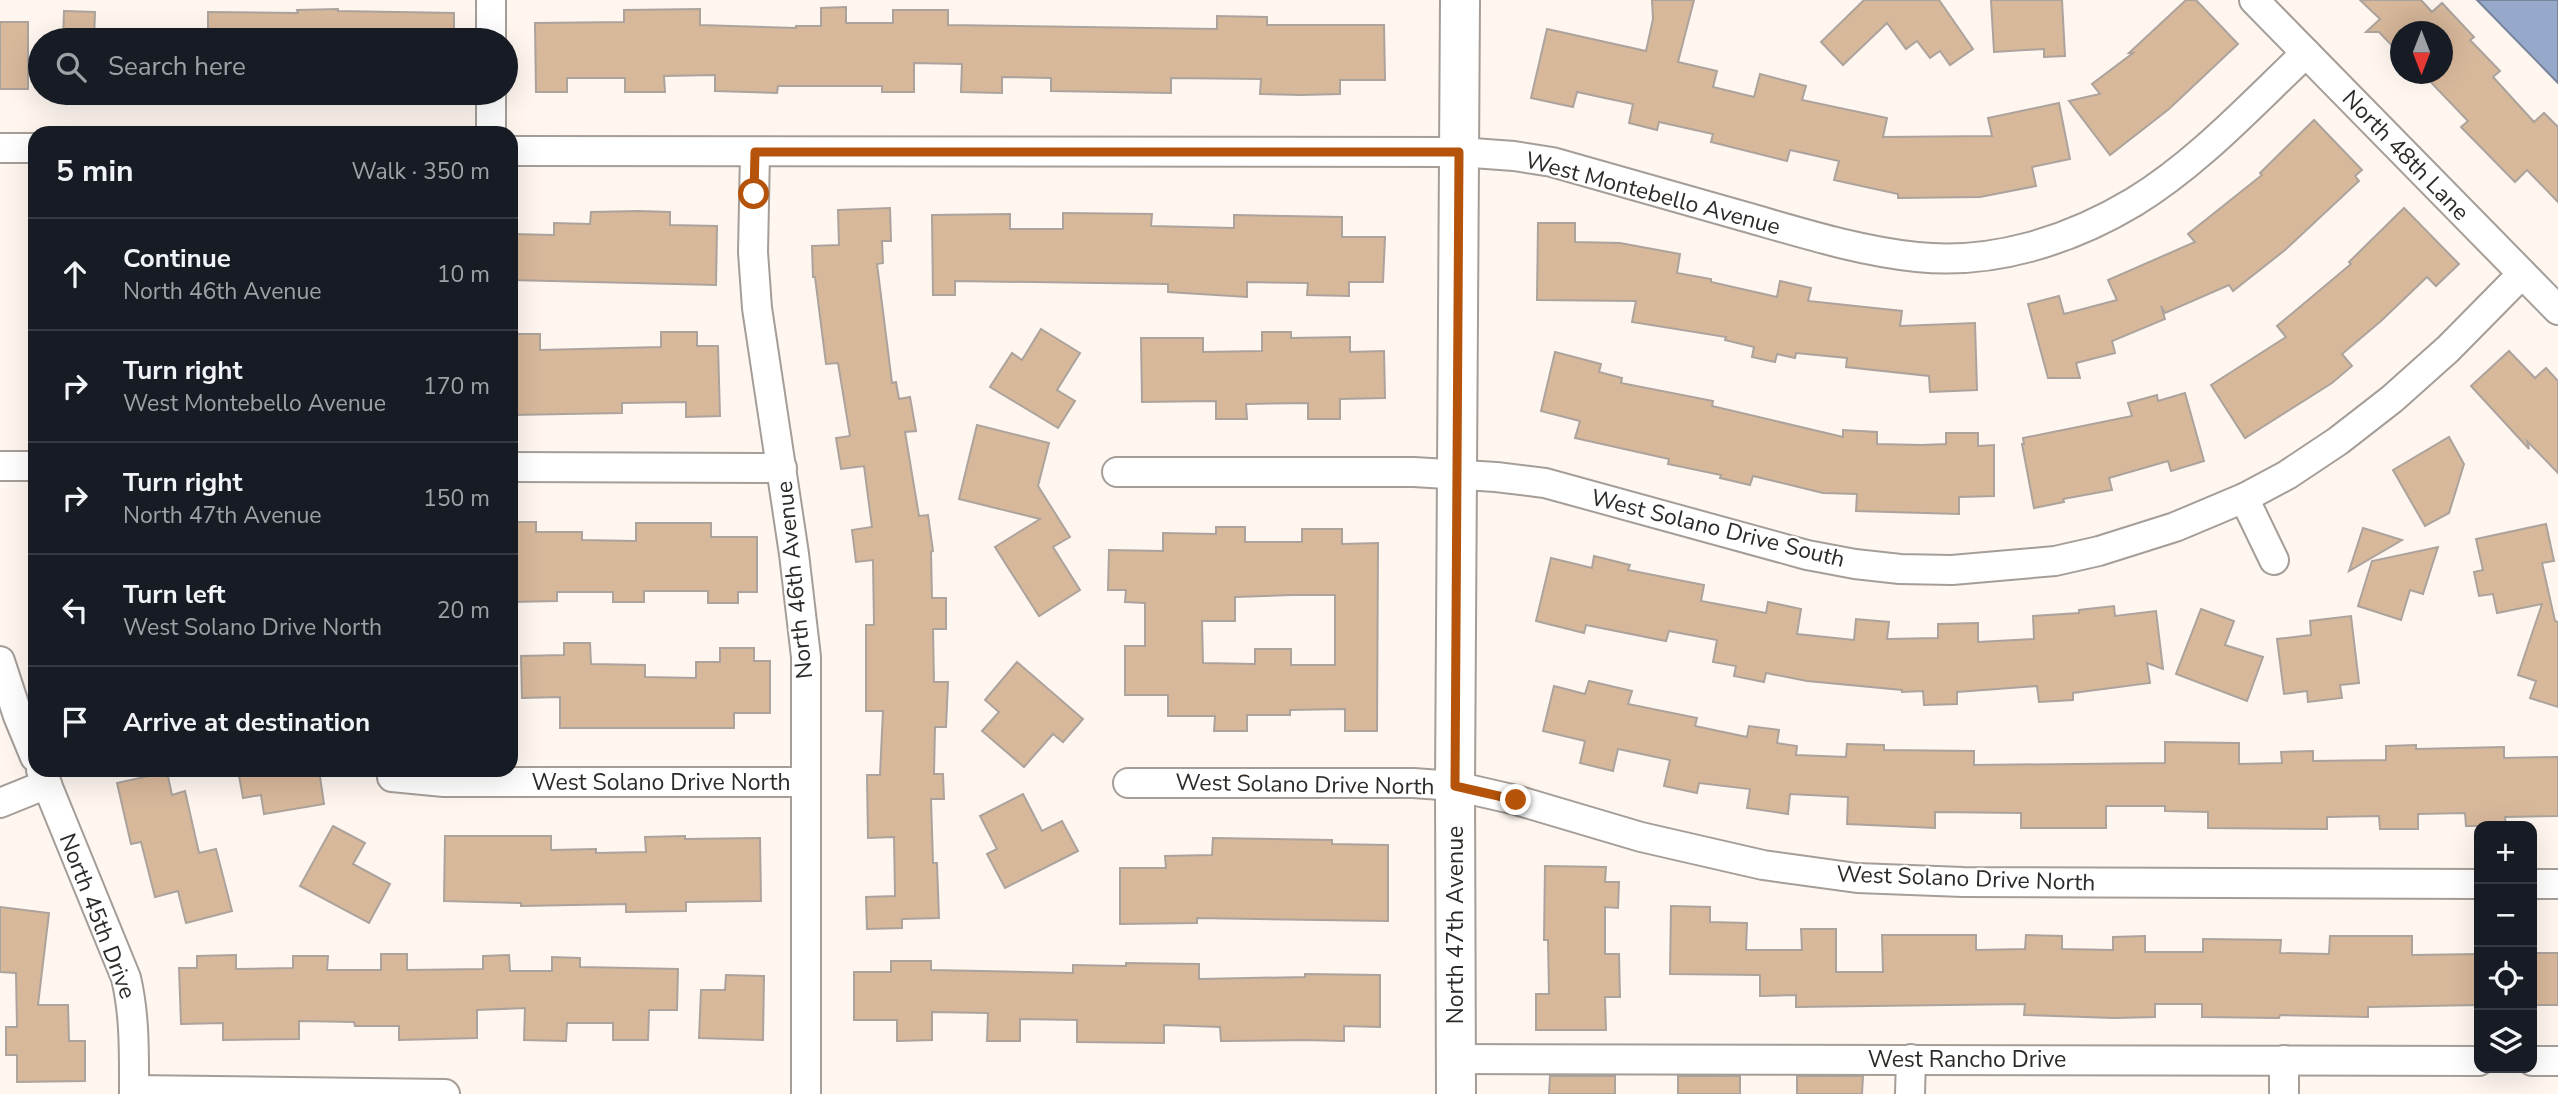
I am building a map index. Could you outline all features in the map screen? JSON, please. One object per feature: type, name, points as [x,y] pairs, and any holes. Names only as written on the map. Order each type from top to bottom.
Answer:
[{"type":"street","points":[[491,0],[491,28]]},
{"type":"street","name":"North 47th Avenue","points":[[1455,1077],[1460,0]]},
{"type":"street","name":"North 48th Lane","points":[[2254,0],[2558,310]]},
{"type":"street","name":"West Montebello Avenue","points":[[518,151],[1459,152],[1552,162],[1833,242],[1917,257],[1995,255],[2024,250],[2110,215],[2136,200],[2204,148],[2306,53]]},
{"type":"street","points":[[491,105],[491,126]]},
{"type":"street","points":[[0,148],[28,148]]},
{"type":"street","name":"North 46th Avenue","points":[[755,152],[753,251],[757,308],[782,468],[806,657],[806,1094]]},
{"type":"street","name":"West Solano Drive South","points":[[1117,472],[1414,472],[1496,477],[1545,483],[1807,555],[1900,569],[1952,570],[2054,561],[2099,551],[2175,527],[2244,498],[2287,475],[2392,399],[2448,349],[2522,274]]},
{"type":"street","points":[[0,466],[28,466]]},
{"type":"street","points":[[518,467],[782,468]]},
{"type":"street","points":[[2244,498],[2274,560]]},
{"type":"street","points":[[0,661],[28,740]]},
{"type":"street","name":"North 45th Drive","points":[[0,803],[44,777],[126,978],[132,1004],[134,1092]]},
{"type":"street","name":"West Solano Drive North","points":[[392,777],[444,782],[804,782]]},
{"type":"street","name":"West Solano Drive North","points":[[1128,783],[1413,783],[1455,786],[1516,800],[1641,837],[1763,865],[1857,878],[1963,882],[2474,884]]},
{"type":"street","points":[[2537,884],[2558,884]]},
{"type":"street","points":[[1910,1094],[1911,1059]]},
{"type":"street","name":"West Rancho Drive","points":[[1455,1077],[1911,1059],[2474,1061]]},
{"type":"street","points":[[2284,1060],[2284,1094]]},
{"type":"street","points":[[2537,1061],[2558,1061]]},
{"type":"street","points":[[134,1092],[445,1094]]},
{"type":"water","points":[[2477,0],[2558,0],[2558,83]]},
{"type":"building","points":[[1652,0],[1694,0],[1678,62],[1717,71],[1713,87],[1754,97],[1760,74],[1806,86],[1802,100],[1887,118],[1883,137],[1992,136],[1988,118],[2059,103],[2070,159],[2032,167],[2036,186],[1980,197],[1898,198],[1898,194],[1834,180],[1839,161],[1790,150],[1787,161],[1711,142],[1713,134],[1659,122],[1657,130],[1629,123],[1633,104],[1577,92],[1573,107],[1531,98],[1547,29],[1646,51],[1653,19]]},
{"type":"building","points":[[1864,0],[1939,0],[1973,49],[1950,65],[1940,51],[1930,58],[1917,41],[1906,49],[1887,23],[1843,65],[1821,42]]},
{"type":"building","points":[[1991,0],[2062,0],[2065,56],[2044,57],[2044,49],[1994,52]]},
{"type":"building","points":[[2186,0],[2196,0],[2238,44],[2169,109],[2110,155],[2069,101],[2100,94],[2092,84],[2133,53],[2129,53]]},
{"type":"building","points":[[2360,0],[2421,0],[2432,12],[2442,3],[2474,37],[2470,40],[2500,71],[2493,77],[2534,122],[2544,113],[2558,127],[2558,202],[2527,170],[2515,182],[2461,127],[2468,121],[2433,84],[2453,84],[2453,21],[2390,21],[2390,44],[2379,32],[2366,32],[2380,19]]},
{"type":"building","points":[[846,7],[846,23],[893,23],[893,10],[948,10],[948,25],[1217,29],[1217,16],[1267,17],[1267,25],[1384,25],[1385,80],[1340,80],[1340,94],[1301,95],[1260,94],[1261,79],[1171,78],[1171,93],[1051,91],[1051,78],[1002,77],[1002,93],[961,92],[962,64],[914,63],[914,92],[882,92],[882,86],[778,86],[777,93],[715,91],[715,75],[664,76],[665,92],[625,92],[625,78],[567,78],[567,92],[536,92],[535,23],[624,22],[624,10],[700,9],[700,25],[796,28],[821,26],[821,8]]},
{"type":"building","points":[[297,10],[454,13],[454,28],[208,28],[208,12],[298,13]]},
{"type":"building","points":[[64,11],[95,12],[94,28],[63,28]]},
{"type":"building","points":[[0,22],[28,22],[28,89],[0,89]]},
{"type":"building","points":[[2314,120],[2362,170],[2355,176],[2359,181],[2285,250],[2233,291],[2229,285],[2165,313],[2161,306],[2165,319],[2112,341],[2115,353],[2076,363],[2080,378],[2048,378],[2028,304],[2059,296],[2064,314],[2117,300],[2108,280],[2195,242],[2188,234],[2262,175],[2260,173]]},
{"type":"building","points":[[890,208],[891,241],[882,241],[883,263],[877,264],[892,383],[896,382],[899,399],[910,397],[916,431],[905,432],[919,516],[928,515],[933,551],[932,598],[946,598],[946,629],[933,629],[934,682],[948,682],[946,727],[935,727],[934,774],[943,774],[944,799],[931,799],[933,863],[937,863],[939,918],[902,919],[902,928],[867,929],[866,897],[895,896],[894,837],[868,838],[867,775],[880,775],[883,711],[866,711],[866,625],[874,625],[873,560],[856,562],[852,530],[872,527],[864,466],[841,469],[836,438],[850,436],[838,363],[826,364],[813,277],[812,246],[839,245],[838,210]]},
{"type":"building","points":[[2404,208],[2459,264],[2436,286],[2427,277],[2342,354],[2352,366],[2332,383],[2245,438],[2211,385],[2286,337],[2277,326],[2351,264],[2349,262]]},
{"type":"building","points":[[591,212],[670,212],[670,225],[717,226],[716,285],[518,280],[518,234],[554,235],[554,223],[590,224]]},
{"type":"building","points":[[1063,213],[1152,214],[1151,226],[1234,228],[1234,215],[1342,217],[1342,237],[1385,237],[1383,282],[1349,282],[1349,296],[1307,295],[1308,283],[1247,282],[1247,297],[1168,292],[1168,284],[955,281],[955,295],[933,295],[932,215],[1010,214],[1010,229],[1063,229]]},
{"type":"building","points":[[1538,223],[1575,223],[1575,242],[1620,243],[1680,254],[1677,273],[1711,279],[1711,282],[1777,297],[1780,281],[1811,288],[1808,301],[1902,311],[1900,326],[1975,323],[1977,390],[1930,392],[1929,376],[1846,367],[1847,358],[1796,353],[1795,358],[1777,354],[1775,362],[1752,357],[1754,347],[1725,340],[1726,337],[1632,322],[1636,301],[1537,300]]},
{"type":"building","points":[[1041,329],[1080,353],[1057,390],[1075,401],[1058,428],[990,387],[1012,353],[1022,360]]},
{"type":"building","points":[[661,332],[697,332],[697,346],[718,346],[720,416],[686,417],[686,402],[622,403],[622,413],[518,415],[518,334],[540,334],[540,350],[661,347]]},
{"type":"building","points":[[1262,332],[1291,332],[1291,338],[1350,337],[1350,352],[1384,351],[1385,398],[1340,399],[1340,419],[1308,419],[1308,403],[1246,404],[1247,419],[1216,419],[1216,401],[1142,402],[1141,338],[1203,338],[1203,352],[1262,351]]},
{"type":"building","points":[[2509,351],[2535,378],[2546,368],[2558,381],[2558,473],[2527,441],[2529,449],[2471,386]]},
{"type":"building","points":[[1555,352],[1601,364],[1599,372],[1622,378],[1621,383],[1713,401],[1712,406],[1843,437],[1843,430],[1877,432],[1877,444],[1946,444],[1946,433],[1978,433],[1978,446],[1994,445],[1994,496],[1959,497],[1959,514],[1856,511],[1857,494],[1823,493],[1753,476],[1750,485],[1720,478],[1721,475],[1668,464],[1669,459],[1575,438],[1580,421],[1541,411]]},
{"type":"building","points":[[2185,393],[2204,461],[2171,471],[2168,461],[2109,478],[2112,490],[2063,499],[2064,502],[2034,508],[2023,438],[2132,416],[2128,403],[2157,395],[2158,401]]},
{"type":"building","points":[[977,425],[1049,443],[1038,486],[1070,537],[1053,547],[1080,590],[1039,616],[995,547],[1040,519],[959,499]]},
{"type":"building","points":[[2449,437],[2464,464],[2449,513],[2425,526],[2393,470]]},
{"type":"building","points":[[518,522],[536,522],[536,532],[582,532],[582,540],[636,541],[636,523],[711,523],[711,537],[757,537],[757,592],[738,592],[738,603],[708,603],[708,591],[644,591],[644,602],[613,602],[613,592],[557,592],[557,601],[518,602]]},
{"type":"building","points":[[2546,524],[2554,561],[2542,563],[2555,621],[2558,622],[2558,707],[2530,698],[2536,681],[2518,675],[2542,604],[2497,613],[2493,594],[2479,596],[2474,572],[2483,570],[2476,539]]},
{"type":"building","points":[[1216,527],[1245,527],[1245,542],[1302,542],[1302,529],[1342,529],[1342,544],[1378,543],[1377,731],[1345,731],[1345,709],[1290,710],[1290,715],[1247,715],[1247,731],[1214,731],[1215,716],[1168,716],[1168,695],[1125,695],[1125,646],[1145,646],[1145,603],[1125,602],[1126,590],[1108,590],[1109,550],[1163,551],[1163,533],[1216,534]],"holes":[[[1335,595],[1335,665],[1291,665],[1291,649],[1255,649],[1255,664],[1203,663],[1202,621],[1235,621],[1235,597]]]},
{"type":"building","points":[[2363,528],[2402,540],[2349,571]]},
{"type":"building","points":[[2438,547],[2423,594],[2410,590],[2401,620],[2358,606],[2372,561]]},
{"type":"building","points":[[1594,556],[1630,565],[1628,570],[1704,585],[1701,601],[1766,613],[1768,602],[1801,609],[1797,634],[1854,640],[1856,619],[1889,622],[1887,639],[1938,638],[1938,624],[1978,623],[1978,642],[2034,639],[2033,616],[2079,613],[2079,610],[2114,606],[2115,616],[2156,611],[2163,669],[2147,663],[2150,683],[2073,693],[2073,700],[2039,702],[2037,686],[1957,692],[1957,704],[1924,705],[1923,691],[1902,692],[1807,681],[1766,673],[1764,682],[1734,676],[1736,666],[1713,662],[1717,640],[1669,631],[1666,641],[1586,625],[1584,633],[1536,621],[1551,558],[1592,568]]},
{"type":"building","points":[[2201,609],[2234,621],[2225,645],[2263,657],[2247,701],[2176,674]]},
{"type":"building","points":[[2351,616],[2359,683],[2340,685],[2342,698],[2308,702],[2307,691],[2284,694],[2277,639],[2311,635],[2310,621]]},
{"type":"building","points":[[564,643],[590,643],[591,664],[645,665],[645,677],[696,678],[696,662],[720,662],[720,648],[754,648],[754,661],[770,661],[770,713],[734,713],[734,728],[560,728],[560,697],[522,698],[521,656],[564,655]]},
{"type":"building","points":[[1017,662],[1083,719],[1063,742],[1053,734],[1024,767],[982,731],[999,712],[985,700]]},
{"type":"building","points":[[1589,681],[1632,691],[1628,704],[1697,718],[1695,726],[1747,737],[1749,726],[1779,730],[1777,743],[1797,746],[1796,755],[1846,757],[1847,744],[1884,745],[1884,750],[1974,751],[1974,765],[2165,763],[2165,742],[2239,743],[2239,764],[2282,763],[2281,752],[2313,751],[2313,761],[2386,760],[2386,746],[2416,745],[2416,749],[2504,747],[2504,758],[2558,757],[2558,816],[2505,817],[2505,821],[2474,821],[2474,826],[2466,826],[2465,813],[2418,814],[2418,829],[2380,829],[2379,816],[2327,817],[2327,829],[2208,828],[2208,812],[2165,811],[2165,806],[2106,806],[2106,828],[2021,828],[2021,813],[1935,812],[1935,828],[1847,824],[1848,797],[1790,794],[1788,814],[1747,808],[1750,789],[1699,783],[1697,793],[1664,786],[1670,760],[1618,749],[1613,771],[1580,763],[1585,741],[1543,731],[1554,686],[1585,694]]},
{"type":"building","points":[[144,777],[168,777],[172,795],[185,791],[199,853],[216,849],[232,911],[186,923],[178,891],[155,897],[141,842],[131,844],[117,783]]},
{"type":"building","points":[[239,777],[320,777],[324,804],[264,814],[261,795],[243,798]]},
{"type":"building","points":[[1023,794],[1042,831],[1062,821],[1078,851],[1005,888],[987,854],[997,849],[980,816]]},
{"type":"building","points":[[333,826],[365,843],[353,864],[390,884],[369,923],[300,886]]},
{"type":"building","points":[[445,836],[551,836],[551,850],[596,849],[596,853],[646,852],[645,837],[760,838],[761,901],[686,902],[686,911],[626,912],[626,904],[521,906],[521,903],[444,901]]},
{"type":"building","points":[[1213,838],[1332,840],[1332,844],[1388,845],[1388,921],[1197,918],[1197,923],[1120,924],[1120,868],[1166,868],[1165,856],[1212,855]]},
{"type":"building","points":[[1545,866],[1606,867],[1605,882],[1619,882],[1618,908],[1605,907],[1605,954],[1619,954],[1620,997],[1605,997],[1606,1030],[1536,1030],[1536,994],[1549,994],[1548,940],[1544,940]]},
{"type":"building","points":[[1671,906],[1710,907],[1710,922],[1747,923],[1746,950],[1802,950],[1801,929],[1836,929],[1836,972],[1883,972],[1882,935],[1976,935],[1976,950],[2025,949],[2026,935],[2062,936],[2062,949],[2113,950],[2113,937],[2145,936],[2145,952],[2203,952],[2203,939],[2281,940],[2280,953],[2329,954],[2330,936],[2412,936],[2412,955],[2474,954],[2474,1005],[2368,1007],[2368,1017],[2280,1015],[2279,1018],[2202,1017],[2202,1004],[2155,1004],[2155,1017],[2114,1018],[2024,1015],[2025,1004],[1796,1007],[1796,995],[1760,996],[1760,975],[1670,974]]},
{"type":"building","points":[[0,907],[49,913],[38,1005],[68,1005],[69,1041],[85,1041],[85,1081],[17,1082],[17,1055],[6,1055],[6,1027],[17,1027],[16,973],[0,972]]},
{"type":"building","points":[[2537,953],[2558,953],[2558,1005],[2537,1005]]},
{"type":"building","points":[[381,954],[407,954],[407,970],[483,969],[483,956],[509,955],[510,971],[552,971],[552,957],[580,958],[580,967],[678,969],[677,1010],[649,1010],[648,1040],[613,1040],[613,1023],[567,1023],[566,1041],[524,1040],[525,1008],[477,1010],[477,1038],[399,1040],[399,1026],[355,1026],[354,1022],[299,1021],[299,1039],[223,1040],[223,1023],[181,1024],[179,968],[197,968],[197,956],[236,955],[236,969],[293,968],[293,956],[328,956],[327,970],[381,970]]},
{"type":"building","points":[[891,961],[931,961],[931,970],[1073,973],[1073,965],[1199,964],[1199,979],[1305,977],[1305,974],[1380,975],[1380,1027],[1344,1026],[1344,1041],[1221,1041],[1220,1027],[1164,1025],[1164,1043],[1077,1042],[1077,1020],[1020,1019],[1020,1041],[987,1041],[988,1013],[932,1012],[932,1040],[897,1041],[897,1020],[854,1020],[854,972],[891,972]]},
{"type":"building","points":[[726,975],[764,976],[763,1040],[699,1038],[701,990],[725,990]]},
{"type":"building","points":[[1550,1076],[1615,1076],[1615,1094],[1549,1094]]},
{"type":"building","points":[[1678,1076],[1740,1076],[1740,1094],[1678,1094]]},
{"type":"building","points":[[1797,1076],[1863,1076],[1862,1094],[1797,1094]]},
{"type":"route","points":[[754,194],[755,152],[1459,152],[1455,786],[1516,800]]}]
